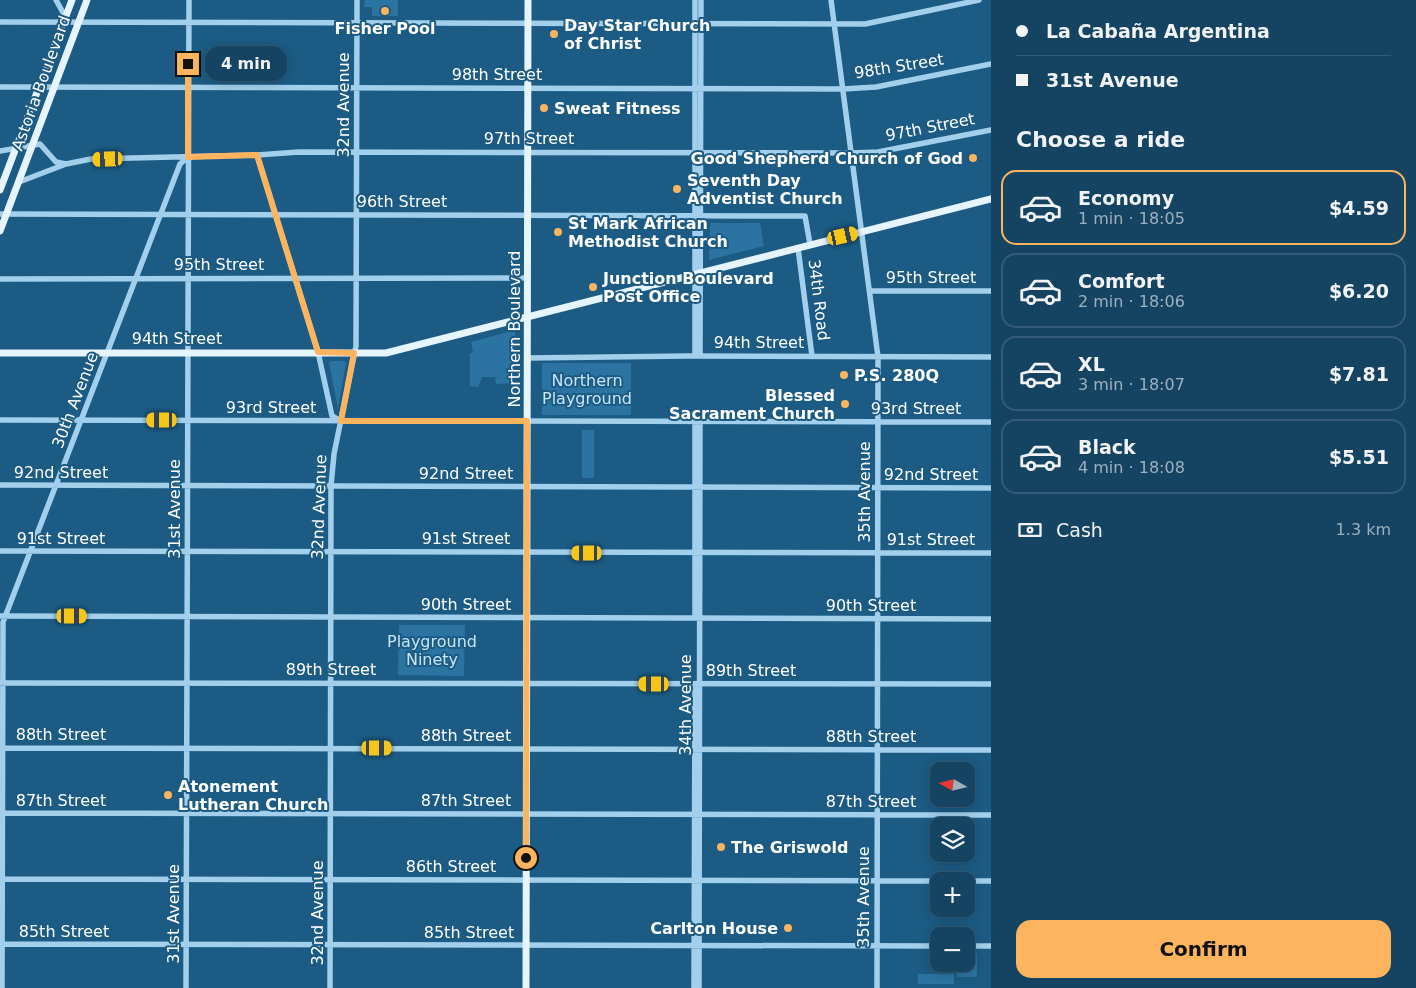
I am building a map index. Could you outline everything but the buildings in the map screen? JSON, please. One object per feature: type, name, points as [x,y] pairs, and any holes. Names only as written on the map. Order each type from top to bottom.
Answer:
[{"type":"main road","name":"Astoria Boulevard","points":[[0,190],[72,0]]},
{"type":"main road","name":"Astoria Boulevard","points":[[0,231],[3,214],[19,182],[87,0]]},
{"type":"main road","name":"Northern Boulevard","points":[[526,988],[528,0]]},
{"type":"main road","name":"94th Street","points":[[0,353],[386,353],[697,272],[991,199]]},
{"type":"street","points":[[56,0],[65,21]]},
{"type":"street","name":"31st Avenue","points":[[186,988],[189,0]]},
{"type":"street","name":"32nd Avenue","points":[[330,988],[331,486],[333,459],[354,353],[357,320],[357,0]]},
{"type":"street","points":[[695,0],[698,24]]},
{"type":"street","points":[[698,356],[698,24],[701,0]]},
{"type":"street","name":"35th Avenue","points":[[831,0],[878,357],[876,988]]},
{"type":"street","points":[[0,22],[865,24],[979,0]]},
{"type":"street","name":"98th Street","points":[[0,86],[843,89],[876,87],[991,64]]},
{"type":"street","name":"97th Street","points":[[19,182],[66,164],[91,160],[298,152],[851,153],[878,152],[991,130]]},
{"type":"street","points":[[0,151],[40,144],[56,162],[66,164]]},
{"type":"street","points":[[257,155],[318,352],[332,416],[341,421]]},
{"type":"street","name":"30th Avenue","points":[[2,988],[2,616],[57,485],[180,164],[188,157]]},
{"type":"street","name":"96th Street","points":[[3,214],[805,216]]},
{"type":"street","name":"34th Road","points":[[805,216],[810,244]]},
{"type":"street","name":"34th Road","points":[[798,248],[812,356]]},
{"type":"street","name":"95th Street","points":[[0,279],[138,277],[528,278]]},
{"type":"street","name":"95th Street","points":[[870,291],[991,291]]},
{"type":"street","name":"94th Street","points":[[527,358],[698,356],[991,357]]},
{"type":"street","name":"93rd Street","points":[[0,420],[991,422]]},
{"type":"street","name":"34th Avenue","points":[[694,988],[697,814],[698,421]]},
{"type":"street","name":"92nd Street","points":[[0,485],[991,488]]},
{"type":"street","name":"91st Street","points":[[0,552],[991,553]]},
{"type":"street","name":"90th Street","points":[[2,616],[991,619]]},
{"type":"street","name":"89th Street","points":[[1,683],[991,684]]},
{"type":"street","name":"88th Street","points":[[1,748],[991,750]]},
{"type":"street","name":"87th Street","points":[[2,813],[991,815]]},
{"type":"street","name":"86th Street","points":[[1,879],[991,881]]},
{"type":"street","name":"85th Street","points":[[1,944],[930,946]]},
{"type":"street","name":"34th Avenue","points":[[696,946],[699,988]]},
{"type":"street","points":[[975,946],[991,946]]},
{"type":"green space","name":"Fisher Pool","points":[[365,0],[398,0],[398,16],[372,16],[372,7],[364,7]]},
{"type":"green space","points":[[710,223],[760,223],[764,246],[709,260]]},
{"type":"green space","points":[[515,330],[515,380],[507,377],[514,383],[496,384],[495,379],[497,377],[482,377],[478,387],[470,386],[470,353],[473,353],[471,342]]},
{"type":"green space","points":[[331,361],[344,361],[346,363],[338,409],[329,363]]},
{"type":"green space","name":"Northern Playground","points":[[542,363],[631,363],[631,415],[542,415]]},
{"type":"green space","points":[[582,430],[594,430],[594,478],[582,478]]},
{"type":"green space","name":"Playground Ninety","points":[[399,625],[465,625],[464,676],[398,675]]},
{"type":"green space","points":[[975,953],[977,953],[977,977],[957,977],[957,972],[975,972]]},
{"type":"green space","points":[[918,974],[954,974],[954,984],[918,984]]},
{"type":"place","name":"Fisher Pool","points":[[385,11]]},
{"type":"place","name":"Day Star Church of Christ","points":[[554,34]]},
{"type":"place","name":"Sweat Fitness","points":[[544,108]]},
{"type":"place","name":"Good Shepherd Church of God","points":[[973,158]]},
{"type":"place","name":"Seventh Day Adventist Church","points":[[677,189]]},
{"type":"place","name":"St Mark African Methodist Church","points":[[558,232]]},
{"type":"place","name":"Junction Boulevard Post Office","points":[[593,287]]},
{"type":"place","name":"P.S. 280Q","points":[[844,375]]},
{"type":"place","name":"Blessed Sacrament Church","points":[[845,404]]},
{"type":"place","name":"Atonement Lutheran Church","points":[[168,795]]},
{"type":"place","name":"The Griswold","points":[[721,847]]},
{"type":"place","name":"Carlton House","points":[[788,928]]},
{"type":"route","points":[[188,64],[188,157],[257,155],[318,352],[354,353],[341,421],[527,421],[526,858]]}]
